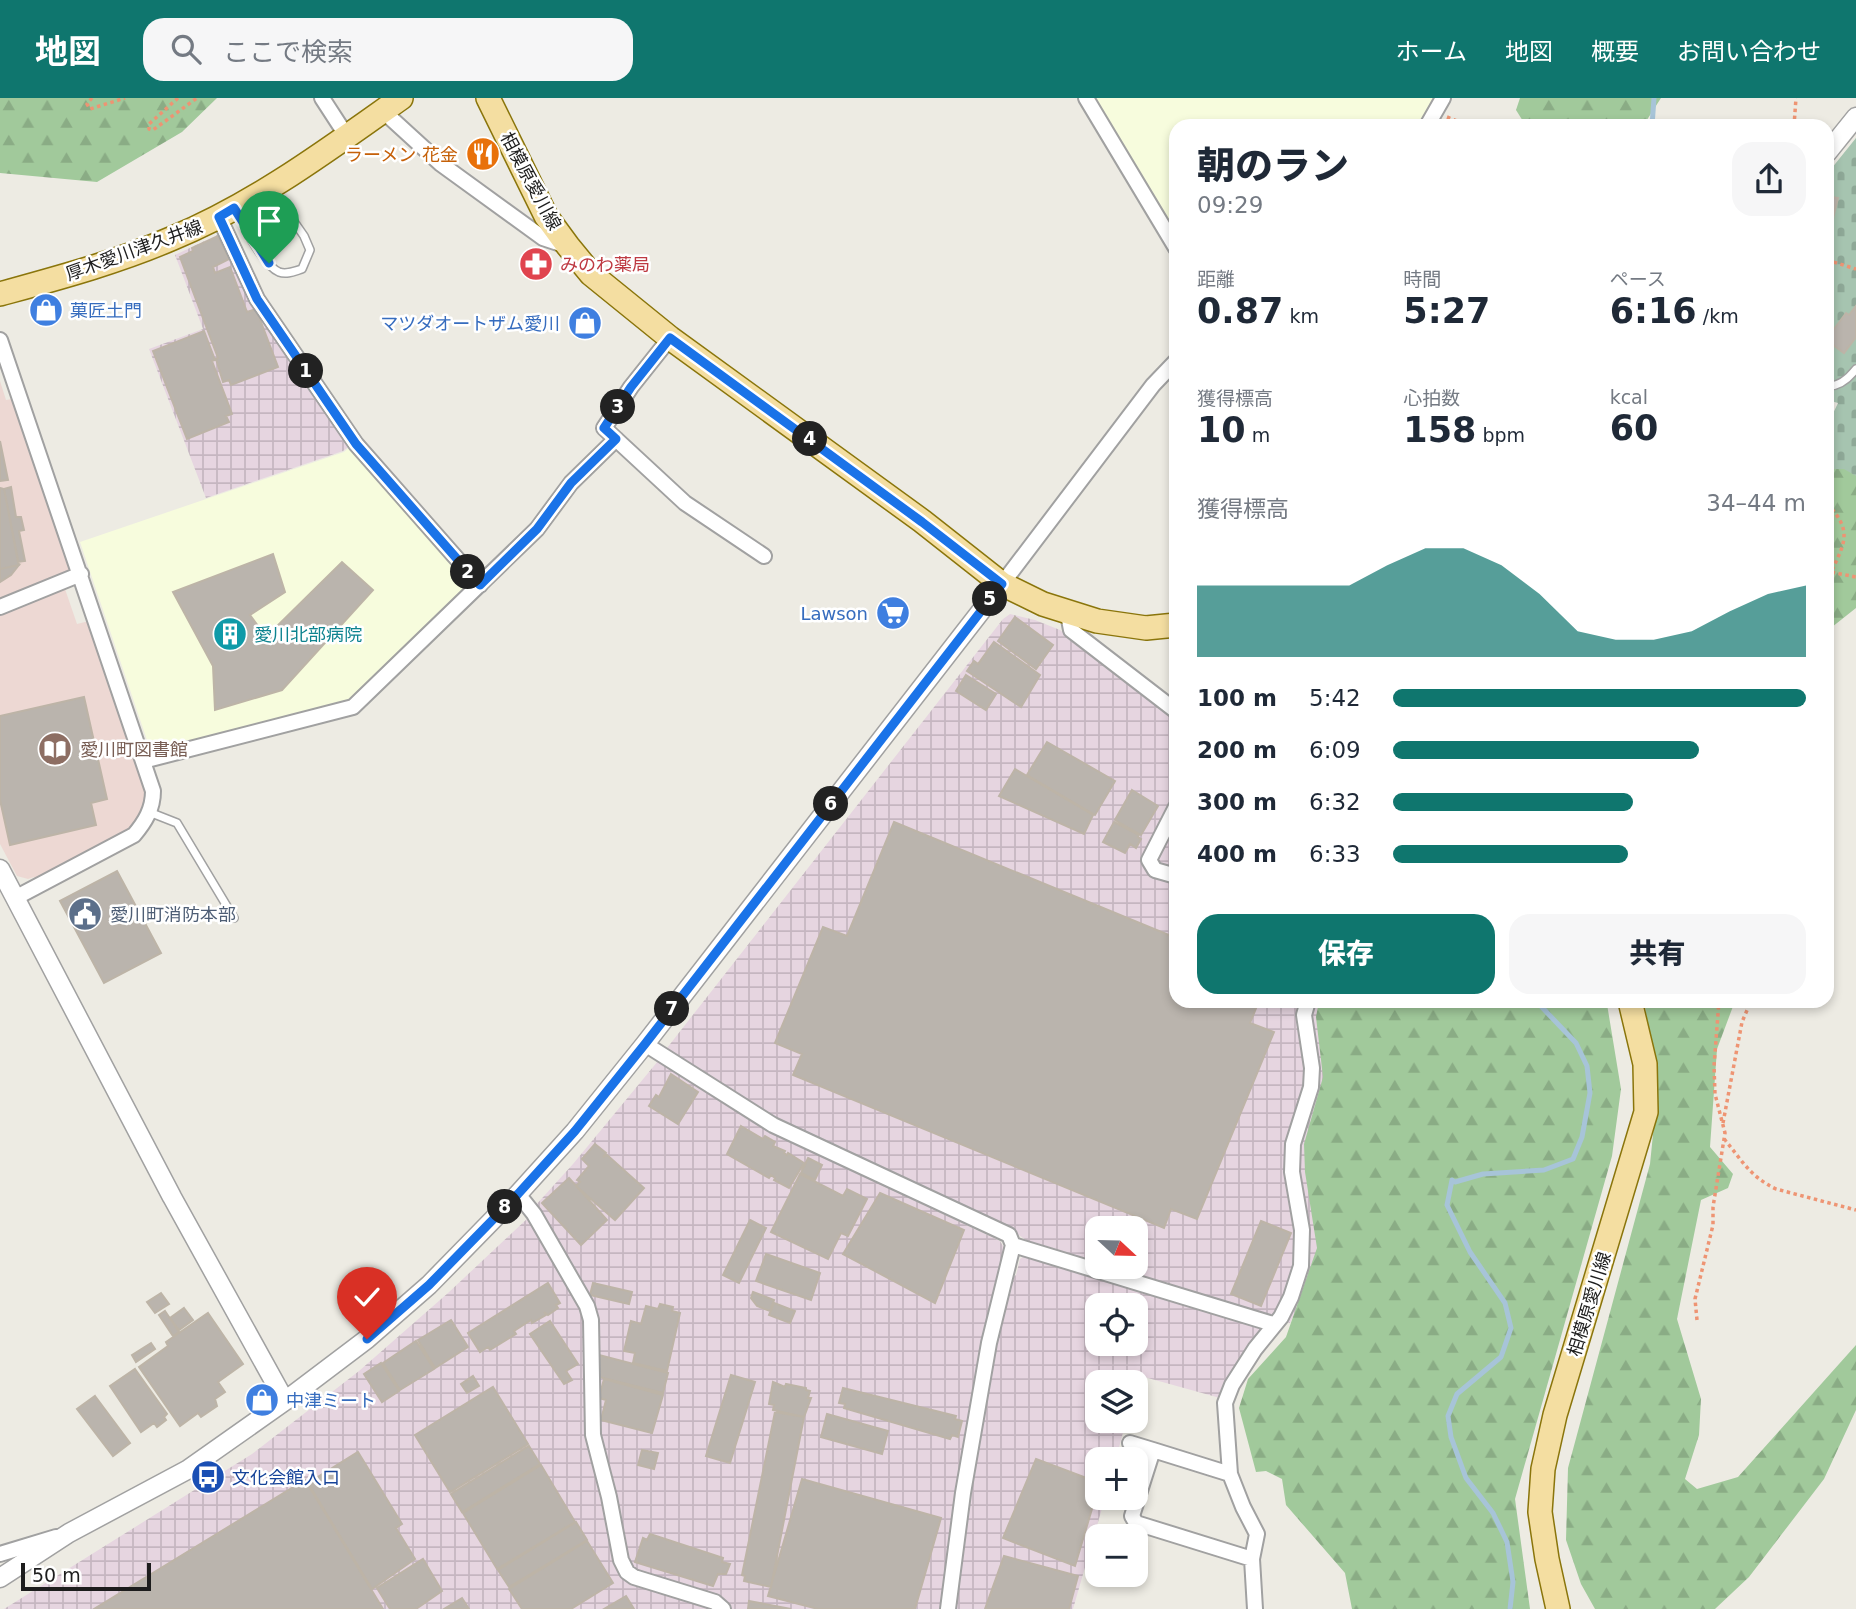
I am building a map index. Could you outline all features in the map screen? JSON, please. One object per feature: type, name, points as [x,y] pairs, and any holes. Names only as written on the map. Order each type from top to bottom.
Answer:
[{"type":"main road","name":"相模原愛川線","points":[[488,98],[546,216],[568,246],[591,274],[670,338],[922,522],[1002,584],[1068,614],[1146,628],[1169,626]]},
{"type":"main road","name":"厚木愛川津久井線","points":[[0,294],[86,270],[172,239],[226,213],[270,187],[392,104]]},
{"type":"main road","name":"相模原愛川線","points":[[1558,1609],[1546,1559],[1540,1512],[1543,1469],[1555,1415],[1646,1112],[1645,1064],[1632,1008]]},
{"type":"street","points":[[322,98],[346,135]]},
{"type":"street","points":[[1086,98],[1169,236]]},
{"type":"street","points":[[1432,119],[1443,98]]},
{"type":"street","points":[[392,104],[441,164],[543,238],[568,246]]},
{"type":"street","points":[[1834,144],[1856,117]]},
{"type":"street","points":[[226,213],[257,299],[356,444],[480,585]]},
{"type":"street","points":[[670,338],[631,387],[604,428],[685,503],[764,556]]},
{"type":"street","points":[[0,340],[153,791],[147,819],[134,835],[15,898]]},
{"type":"street","points":[[0,1578],[69,1533],[187,1470],[285,1401],[367,1339],[418,1294],[518,1194],[575,1131],[645,1044],[1153,385],[1169,368]]},
{"type":"street","points":[[143,761],[353,707],[537,529],[571,483],[616,439]]},
{"type":"street","points":[[0,607],[81,575]]},
{"type":"street","points":[[1068,614],[1071,630],[1169,706]]},
{"type":"street","points":[[1169,821],[1149,860],[1155,870],[1169,874]]},
{"type":"street","points":[[0,869],[172,1197],[285,1401]]},
{"type":"street","points":[[1255,1609],[1252,1559],[1257,1534],[1230,1474],[1225,1403],[1231,1385],[1273,1324],[1281,1317],[1301,1266],[1302,1230],[1292,1172],[1293,1144],[1311,1087],[1312,1068],[1304,1015],[1306,1008]]},
{"type":"street","points":[[645,1044],[773,1125],[1009,1236],[1013,1245],[989,1343],[963,1493],[948,1609]]},
{"type":"street","points":[[518,1194],[534,1214],[587,1306],[592,1320],[593,1435],[621,1560],[627,1572],[634,1577],[715,1602],[723,1609]]},
{"type":"street","points":[[1013,1245],[1273,1324]]},
{"type":"street","points":[[1130,1443],[1230,1474]]},
{"type":"street","points":[[1153,1450],[1132,1516],[1136,1523],[1252,1559]]},
{"type":"street","points":[[0,1554],[69,1533]]},
{"type":"lane","points":[[226,213],[279,272],[290,273],[302,269],[310,250],[304,236],[270,187]]},
{"type":"lane","points":[[1834,385],[1844,381],[1856,369]]},
{"type":"lane","points":[[149,812],[177,823],[234,918]]},
{"type":"path","points":[[92,98],[87,104],[90,109],[125,98]]},
{"type":"path","points":[[178,98],[149,124],[149,129],[153,130],[197,98]]},
{"type":"path","points":[[1794,119],[1796,98]]},
{"type":"path","points":[[1436,113],[1452,119]]},
{"type":"path","points":[[1834,262],[1856,269]]},
{"type":"path","points":[[1834,511],[1840,517],[1845,539],[1834,565]]},
{"type":"path","points":[[1834,573],[1856,577]]},
{"type":"path","points":[[1697,1320],[1695,1299],[1713,1225],[1713,1207],[1724,1139],[1715,1094],[1714,1066],[1718,1008]]},
{"type":"path","points":[[1723,1125],[1742,1022],[1748,1008]]},
{"type":"path","points":[[1724,1139],[1745,1168],[1766,1184],[1856,1210]]},
{"type":"shaded area","points":[[1094,98],[1435,98],[1423,119],[1169,119],[1169,221]]},
{"type":"shaded area","points":[[217,235],[261,314],[351,445],[343,451],[206,498],[149,349],[203,329],[175,255]]},
{"type":"shaded area","points":[[0,381],[6,400],[12,399],[45,497],[56,517],[74,567],[69,577],[0,604]]},
{"type":"shaded area","points":[[351,446],[468,582],[467,591],[351,704],[158,752],[150,749],[80,542],[344,452]]},
{"type":"shaded area","points":[[65,589],[77,624],[89,621],[147,797],[144,813],[129,830],[37,881],[34,877],[28,879],[17,876],[0,844],[0,614]]},
{"type":"shaded area","points":[[1010,614],[1035,620],[1060,630],[1169,712],[1169,1008],[1330,1008],[1324,1249],[1290,1323],[1141,1279],[1148,1279],[1148,1216],[1085,1216],[1085,1262],[1037,1248],[1016,1233],[788,1126],[667,1048],[1003,619]]},
{"type":"shaded area","points":[[658,1061],[774,1134],[1000,1241],[1005,1249],[984,1341],[961,1466],[940,1609],[730,1609],[727,1603],[637,1571],[630,1566],[624,1555],[608,1464],[599,1431],[598,1324],[595,1308],[535,1206]]},
{"type":"shaded area","points":[[529,1217],[585,1317],[586,1432],[616,1561],[716,1609],[4,1609],[252,1454],[359,1371]]},
{"type":"shaded area","points":[[1027,1254],[1085,1272],[1085,1279],[1109,1279],[1261,1325],[1261,1335],[1220,1398],[1148,1378],[1148,1370],[1085,1370],[1085,1433],[1123,1433],[1119,1447],[1085,1447],[1085,1510],[1102,1510],[1098,1524],[1085,1524],[1085,1567],[1073,1609],[952,1609],[994,1346],[1012,1278],[1016,1275],[1020,1259]]},
{"type":"green space","points":[[0,98],[217,98],[182,132],[97,182],[0,173]]},
{"type":"green space","points":[[1520,98],[1661,98],[1648,119],[1522,119],[1516,110]]},
{"type":"green space","points":[[1856,138],[1856,476],[1844,469],[1834,469],[1834,411],[1838,403],[1834,402],[1834,165]]},
{"type":"green space","points":[[1834,466],[1856,471],[1856,608],[1834,625]]},
{"type":"green space","points":[[1318,1008],[1608,1008],[1621,1089],[1612,1156],[1515,1499],[1530,1609],[1352,1609],[1345,1573],[1286,1505],[1282,1479],[1266,1471],[1256,1472],[1239,1408],[1248,1379],[1286,1337],[1317,1248],[1305,1172],[1304,1144],[1323,1077],[1316,1017]]},
{"type":"green space","points":[[1645,1008],[1732,1008],[1717,1049],[1710,1147],[1733,1174],[1728,1188],[1701,1200],[1677,1319],[1701,1399],[1699,1435],[1685,1479],[1697,1489],[1738,1477],[1856,1345],[1856,1410],[1824,1479],[1749,1577],[1715,1609],[1595,1609],[1581,1584],[1566,1540],[1568,1468],[1650,1164],[1658,1085]]},
{"type":"building","points":[[1834,197],[1838,198],[1834,214]]},
{"type":"building","points":[[218,236],[229,259],[213,267],[215,273],[230,267],[247,312],[256,309],[278,367],[231,385],[229,380],[223,382],[216,359],[218,358],[180,257]]},
{"type":"building","points":[[1856,306],[1856,337],[1844,353],[1834,346],[1834,329],[1846,313],[1849,315]]},
{"type":"building","points":[[204,331],[232,414],[226,416],[229,422],[187,439],[153,351]]},
{"type":"building","points":[[0,441],[8,480],[0,481]]},
{"type":"building","points":[[11,487],[16,517],[21,517],[24,530],[19,531],[25,561],[18,562],[4,489]]},
{"type":"building","points":[[0,488],[4,489],[19,565],[0,569]]},
{"type":"building","name":"愛川北部病院","points":[[273,554],[285,592],[250,615],[266,637],[342,562],[373,590],[282,690],[215,710],[213,666],[173,592]]},
{"type":"building","points":[[19,565],[11,575],[0,582],[0,569]]},
{"type":"building","points":[[1015,617],[1053,645],[1036,669],[998,641]]},
{"type":"building","points":[[994,642],[1040,675],[1021,707],[967,671],[974,661],[978,664]]},
{"type":"building","points":[[966,675],[996,694],[986,710],[956,691]]},
{"type":"building","points":[[84,697],[107,799],[91,803],[96,825],[10,845],[0,800],[0,716]]},
{"type":"building","points":[[1047,742],[1115,781],[1095,815],[1027,775]]},
{"type":"building","points":[[1015,769],[1093,815],[1084,834],[999,796]]},
{"type":"building","points":[[1132,790],[1158,806],[1141,835],[1115,820]]},
{"type":"building","points":[[894,822],[1169,935],[1169,1008],[1256,1008],[1250,1023],[1274,1032],[1197,1219],[1171,1209],[1164,1228],[1148,1221],[1148,1216],[1135,1216],[793,1075],[802,1054],[775,1043],[823,927],[847,936]]},
{"type":"building","points":[[1114,822],[1139,835],[1141,839],[1136,848],[1130,844],[1125,853],[1103,842]]},
{"type":"building","points":[[117,871],[161,953],[104,983],[60,901]]},
{"type":"building","points":[[671,1074],[698,1092],[678,1124],[649,1106],[656,1095],[659,1097]]},
{"type":"building","points":[[741,1126],[763,1139],[765,1136],[775,1142],[773,1146],[804,1163],[789,1188],[774,1180],[771,1175],[769,1178],[727,1154]]},
{"type":"building","points":[[595,1144],[606,1153],[603,1157],[607,1155],[644,1188],[615,1220],[576,1186],[580,1182],[577,1180],[589,1166],[582,1159]]},
{"type":"building","points":[[808,1158],[822,1165],[815,1180],[801,1173]]},
{"type":"building","points":[[800,1174],[843,1196],[847,1189],[867,1199],[848,1236],[841,1233],[828,1259],[771,1232]]},
{"type":"building","points":[[569,1178],[607,1220],[581,1245],[542,1203]]},
{"type":"building","points":[[880,1193],[964,1230],[935,1303],[843,1254]]},
{"type":"building","points":[[750,1220],[766,1228],[739,1283],[723,1275]]},
{"type":"building","points":[[1261,1221],[1291,1233],[1261,1306],[1231,1294]]},
{"type":"building","points":[[766,1254],[820,1273],[811,1300],[756,1281]]},
{"type":"building","points":[[548,1283],[560,1303],[556,1305],[558,1308],[548,1315],[544,1312],[546,1315],[532,1323],[531,1320],[514,1331],[516,1334],[490,1350],[488,1347],[480,1352],[468,1333]]},
{"type":"building","points":[[593,1283],[632,1292],[629,1304],[590,1295]]},
{"type":"building","points":[[753,1292],[774,1300],[770,1311],[757,1306],[751,1298]]},
{"type":"building","points":[[161,1293],[169,1304],[155,1313],[147,1302]]},
{"type":"building","points":[[774,1303],[795,1311],[790,1323],[769,1315]]},
{"type":"building","points":[[660,1304],[673,1307],[672,1311],[680,1313],[667,1371],[633,1363],[635,1353],[624,1351],[631,1321],[641,1324],[646,1306],[658,1309]]},
{"type":"building","points":[[184,1308],[193,1320],[179,1330],[170,1318]]},
{"type":"building","points":[[165,1311],[179,1332],[173,1336],[159,1315]]},
{"type":"building","points":[[208,1313],[243,1364],[218,1382],[225,1392],[215,1399],[217,1406],[201,1417],[198,1413],[180,1426],[139,1367],[168,1346],[166,1342]]},
{"type":"building","points":[[451,1320],[468,1347],[435,1368],[418,1340]]},
{"type":"building","points":[[550,1321],[578,1364],[566,1371],[572,1380],[564,1384],[530,1334]]},
{"type":"building","points":[[416,1341],[434,1369],[400,1390],[383,1363]]},
{"type":"building","points":[[151,1343],[155,1349],[136,1362],[132,1355]]},
{"type":"building","points":[[599,1355],[668,1373],[663,1393],[599,1377]]},
{"type":"building","points":[[381,1363],[399,1391],[382,1402],[364,1374]]},
{"type":"building","points":[[135,1369],[167,1414],[164,1417],[166,1420],[157,1427],[154,1423],[141,1432],[110,1386]]},
{"type":"building","points":[[731,1375],[755,1382],[730,1463],[706,1456]]},
{"type":"building","points":[[473,1376],[479,1386],[467,1393],[461,1384]]},
{"type":"building","points":[[604,1379],[663,1395],[652,1433],[601,1420],[606,1400],[599,1398]]},
{"type":"building","points":[[773,1382],[810,1391],[808,1398],[811,1398],[804,1417],[773,1410],[774,1405],[769,1404]]},
{"type":"building","points":[[493,1387],[528,1444],[450,1492],[415,1435]]},
{"type":"building","points":[[843,1388],[956,1416],[955,1419],[962,1421],[958,1437],[952,1435],[950,1439],[844,1408],[845,1404],[839,1403]]},
{"type":"building","points":[[95,1396],[130,1443],[113,1456],[77,1409]]},
{"type":"building","points":[[775,1412],[804,1417],[771,1587],[744,1581],[745,1576],[742,1575]]},
{"type":"building","points":[[827,1414],[888,1431],[882,1454],[821,1437]]},
{"type":"building","points":[[529,1446],[540,1464],[462,1512],[451,1494]]},
{"type":"building","points":[[642,1450],[658,1453],[654,1469],[638,1465]]},
{"type":"building","points":[[358,1452],[402,1524],[396,1528],[415,1559],[372,1589],[308,1483]]},
{"type":"building","points":[[1036,1459],[1085,1477],[1085,1510],[1092,1510],[1087,1524],[1085,1524],[1075,1566],[1003,1538]]},
{"type":"building","points":[[541,1465],[575,1522],[497,1569],[463,1513]]},
{"type":"building","points":[[802,1479],[941,1518],[915,1609],[818,1609],[768,1596]]},
{"type":"building","points":[[305,1480],[383,1609],[94,1609]]},
{"type":"building","points":[[576,1522],[587,1540],[509,1587],[498,1570]]},
{"type":"building","points":[[650,1534],[723,1558],[722,1562],[730,1564],[726,1574],[718,1574],[713,1586],[635,1562],[643,1538],[647,1540]]},
{"type":"building","points":[[587,1541],[613,1583],[571,1609],[522,1609],[509,1589]]},
{"type":"building","points":[[1004,1556],[1078,1576],[1069,1609],[985,1609]]},
{"type":"building","points":[[423,1559],[442,1591],[416,1609],[390,1609],[377,1588]]},
{"type":"building","points":[[626,1596],[634,1609],[604,1609]]},
{"type":"building","points":[[462,1598],[469,1609],[444,1609]]},
{"type":"building","points":[[749,1601],[791,1609],[748,1609]]},
{"type":"waterway","points":[[1652,119],[1654,98]]},
{"type":"waterway","points":[[1510,1609],[1513,1582],[1507,1542],[1493,1513],[1466,1478],[1451,1437],[1448,1416],[1457,1394],[1501,1357],[1511,1328],[1505,1303],[1470,1252],[1447,1205],[1452,1180],[1455,1182],[1483,1174],[1544,1170],[1573,1159],[1582,1137],[1590,1093],[1587,1066],[1576,1043],[1543,1008]]},
{"type":"place","name":"ラーメン 花金","points":[[483,154]]},
{"type":"place","name":"みのわ薬局","points":[[536,264]]},
{"type":"place","name":"菓匠土門","points":[[46,310]]},
{"type":"place","name":"マツダオートザム愛川","points":[[585,323]]},
{"type":"place","name":"Lawson","points":[[893,613]]},
{"type":"place","name":"愛川北部病院","points":[[230,634]]},
{"type":"place","name":"愛川町図書館","points":[[55,749]]},
{"type":"place","name":"愛川町消防本部","points":[[85,914]]},
{"type":"place","name":"中津ミート","points":[[262,1400]]},
{"type":"place","name":"文化会館入口","points":[[208,1477]]},
{"type":"route","points":[[269,263],[234,208],[219,217],[257,299],[356,444],[480,585],[537,529],[571,483],[616,439],[604,428],[631,387],[670,338],[922,522],[1002,584],[575,1131],[429,1285],[367,1339]]}]
